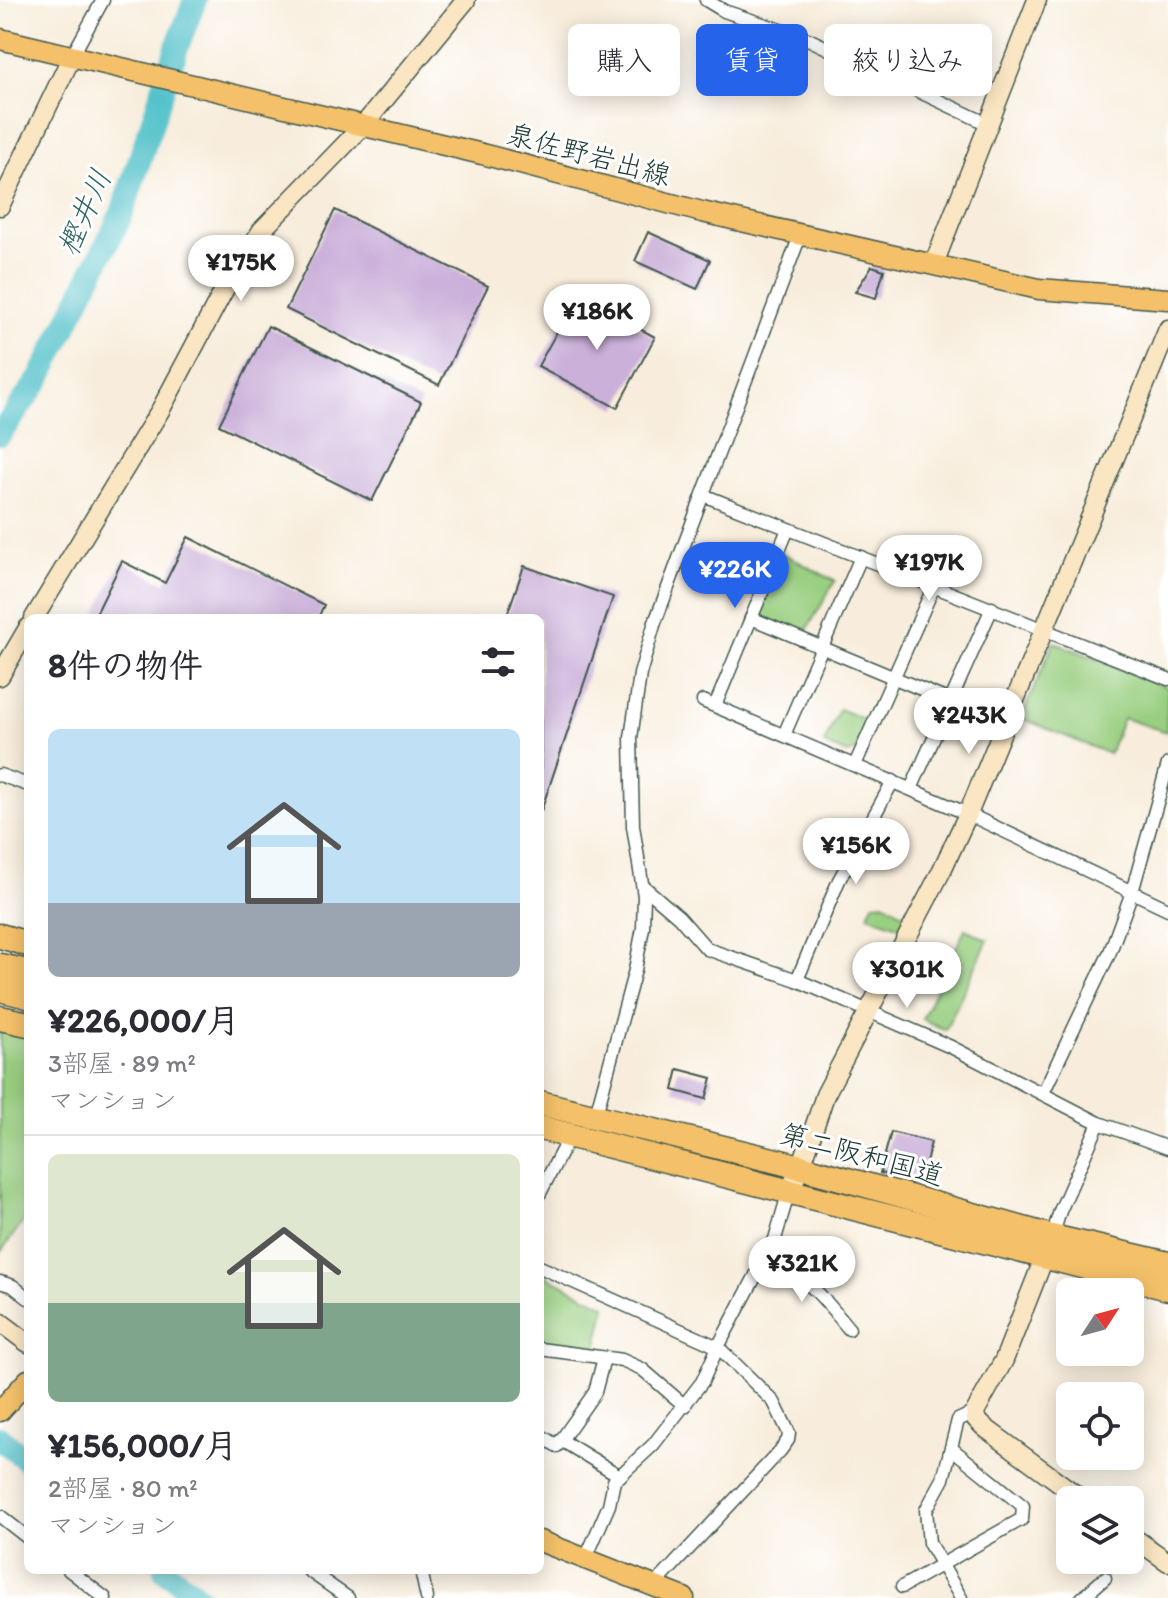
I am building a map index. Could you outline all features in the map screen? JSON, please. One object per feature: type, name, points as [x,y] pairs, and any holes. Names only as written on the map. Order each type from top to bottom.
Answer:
[{"type":"highway","points":[[1,1009],[24,998]]},
{"type":"highway","points":[[1,1009],[24,1022]]},
{"type":"highway","name":"第二阪和国道","points":[[544,1104],[801,1167],[1168,1288]]},
{"type":"highway","name":"第二阪和国道","points":[[544,1129],[789,1191],[1048,1246],[1168,1264]]},
{"type":"main road","name":"泉佐野岩出線","points":[[0,39],[482,154],[702,212],[1039,289],[1168,299]]},
{"type":"main road","points":[[0,1411],[24,1384]]},
{"type":"main road","points":[[544,1542],[684,1598]]},
{"type":"street","points":[[0,206],[81,59],[103,0]]},
{"type":"street","points":[[36,614],[161,409],[232,275],[262,230],[362,127],[466,0]]},
{"type":"street","points":[[706,0],[724,11],[808,39],[988,124]]},
{"type":"street","points":[[934,264],[1037,0]]},
{"type":"street","points":[[544,1185],[569,1135],[597,1117],[643,928],[643,886],[633,826],[631,753],[640,674],[654,625],[801,233]]},
{"type":"street","points":[[586,1558],[609,1505],[614,1481],[653,1445],[702,1382],[775,1239],[789,1191],[801,1167],[825,1095],[968,814],[1168,329]]},
{"type":"street","points":[[703,495],[1168,679]]},
{"type":"street","points":[[788,529],[751,618],[709,703],[968,814],[1168,909]]},
{"type":"street","points":[[784,735],[861,557]]},
{"type":"street","points":[[855,765],[934,586]]},
{"type":"street","points":[[911,789],[992,608]]},
{"type":"street","points":[[751,618],[1005,724]]},
{"type":"street","points":[[0,676],[24,635]]},
{"type":"street","points":[[1043,1093],[1110,952],[1132,892],[1168,764]]},
{"type":"street","points":[[0,775],[24,784]]},
{"type":"street","points":[[797,980],[839,880],[893,781]]},
{"type":"street","points":[[643,886],[679,917],[707,949],[797,980],[951,1047],[1099,1123],[1168,1148]]},
{"type":"street","points":[[961,1598],[929,1543],[926,1510],[943,1479],[958,1420],[975,1412],[1004,1360],[1060,1211],[1099,1123]]},
{"type":"street","points":[[544,1269],[718,1347],[774,1402],[789,1433],[788,1440],[654,1586]]},
{"type":"street","points":[[756,1275],[790,1274],[801,1280],[849,1329]]},
{"type":"street","points":[[0,1282],[13,1286],[24,1295]]},
{"type":"street","points":[[0,1322],[24,1340]]},
{"type":"street","points":[[544,1350],[622,1360],[642,1369],[685,1406]]},
{"type":"street","points":[[544,1438],[557,1446],[595,1392],[604,1358]]},
{"type":"street","points":[[975,1412],[976,1419],[984,1427],[1064,1486]]},
{"type":"street","points":[[561,1440],[620,1476]]},
{"type":"street","points":[[902,1587],[1022,1519],[1023,1506],[951,1448]]},
{"type":"street","points":[[0,1516],[24,1535]]},
{"type":"street","points":[[1144,1545],[1168,1562]]},
{"type":"street","points":[[74,1574],[105,1598]]},
{"type":"street","points":[[314,1574],[348,1598]]},
{"type":"street","points":[[422,1574],[427,1598]]},
{"type":"street","points":[[1082,1598],[1105,1578]]},
{"type":"green space","points":[[782,553],[835,581],[804,635],[757,617]]},
{"type":"green space","points":[[1054,642],[1168,688],[1166,732],[1123,718],[1109,754],[1021,718]]},
{"type":"green space","points":[[839,709],[868,721],[856,751],[848,754],[824,744]]},
{"type":"green space","points":[[884,902],[906,915],[900,927],[868,915],[873,903]]},
{"type":"green space","points":[[965,929],[988,940],[945,1030],[922,1019]]},
{"type":"green space","points":[[0,1025],[24,1032],[24,1220],[0,1253]]},
{"type":"green space","points":[[544,1275],[606,1306],[595,1353],[544,1345]]},
{"type":"building","points":[[335,210],[488,286],[439,385],[286,309]]},
{"type":"building","points":[[648,232],[710,260],[697,289],[635,261]]},
{"type":"building","points":[[872,266],[884,270],[876,298],[855,292]]},
{"type":"building","points":[[577,295],[655,337],[617,408],[538,366]]},
{"type":"building","points":[[268,326],[421,402],[372,501],[219,425]]},
{"type":"building","points":[[188,537],[324,605],[320,614],[96,614],[122,561],[165,583]]},
{"type":"building","points":[[524,566],[613,597],[544,802],[544,614],[507,614]]},
{"type":"building","points":[[678,1069],[712,1078],[706,1099],[673,1090]]},
{"type":"building","points":[[891,1132],[931,1142],[921,1184],[880,1173]]},
{"type":"waterway","name":"樫井川","points":[[0,434],[40,378],[122,213],[195,0]]},
{"type":"waterway","name":"樫井川","points":[[0,1438],[24,1458]]},
{"type":"waterway","name":"樫井川","points":[[170,1574],[200,1598]]}]
